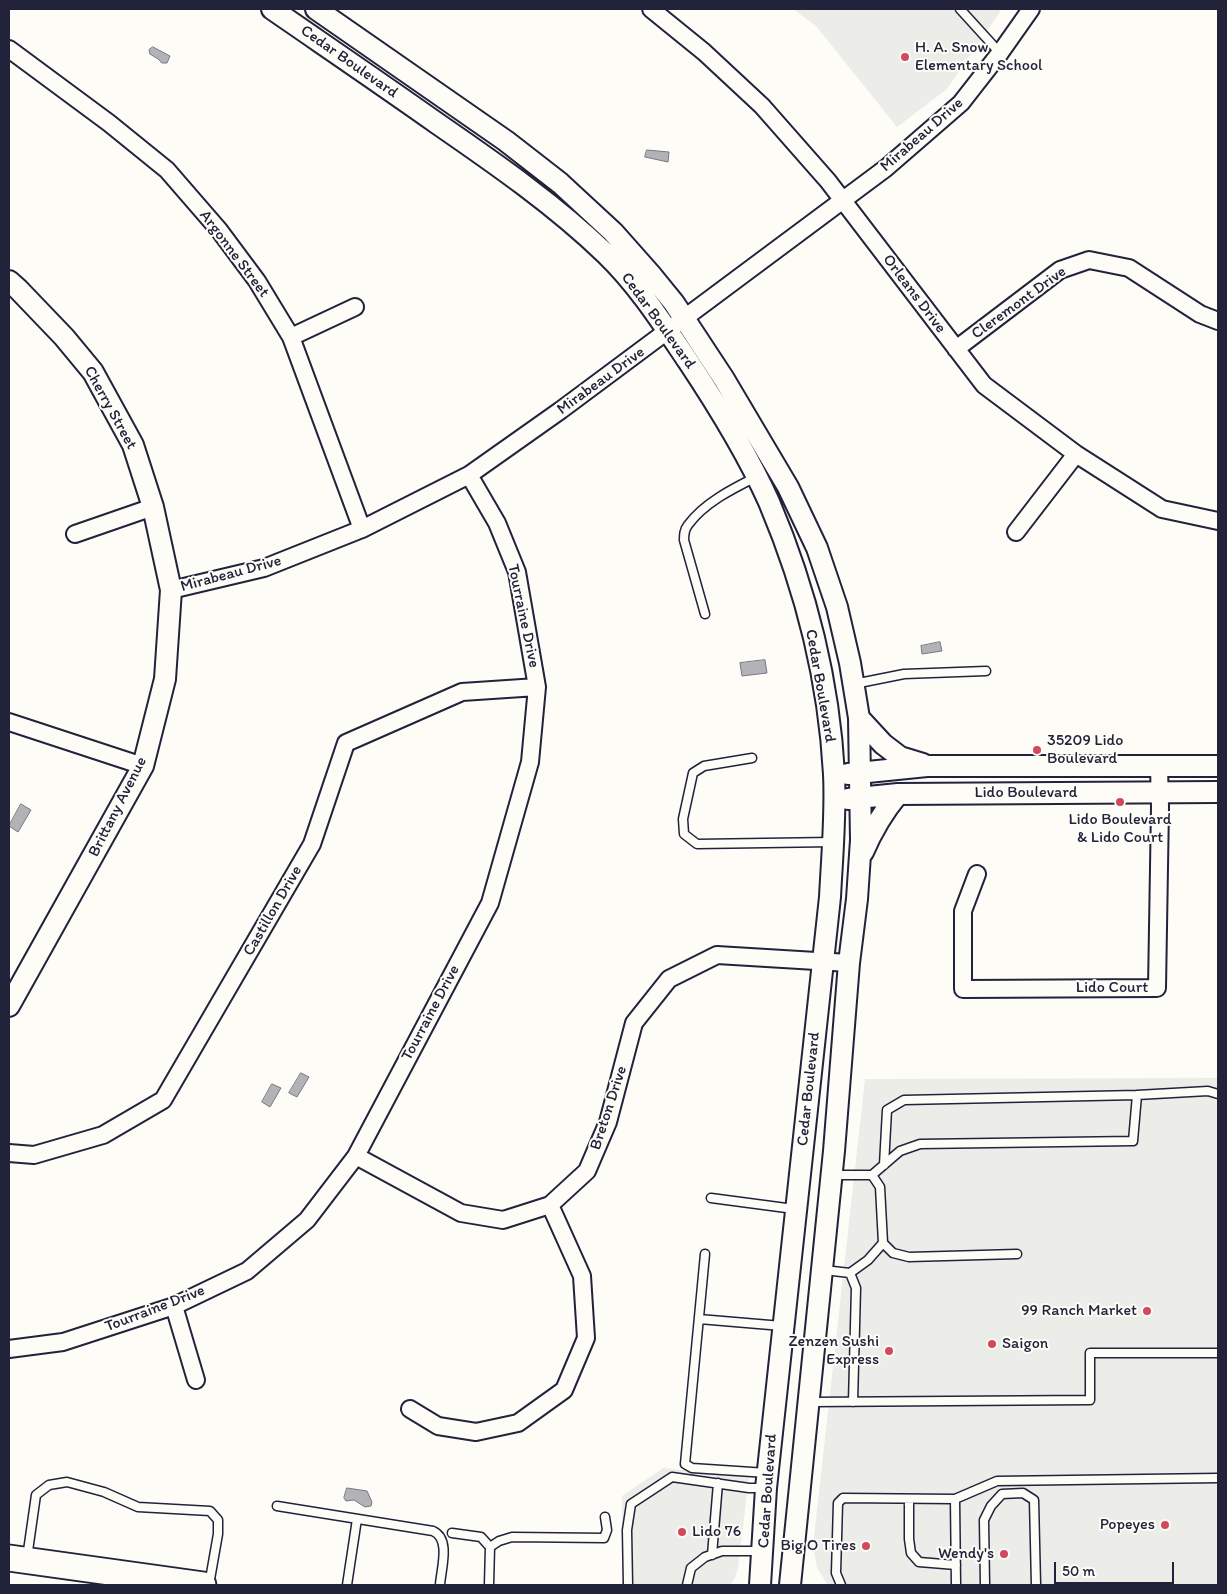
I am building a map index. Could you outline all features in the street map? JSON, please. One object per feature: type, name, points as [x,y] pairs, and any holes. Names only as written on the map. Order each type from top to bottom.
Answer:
[{"type":"main road","points":[[18,1559],[203,1585]]},
{"type":"street","name":"Cedar Boulevard","points":[[272,9],[496,163],[547,203],[607,255],[635,286],[707,389],[738,441],[768,500],[791,558],[808,617],[822,681],[829,726],[834,774],[833,842],[824,962],[767,1481],[760,1585]]},
{"type":"street","name":"Cedar Boulevard","points":[[316,9],[506,141],[560,182],[619,240],[652,276],[684,319],[788,487],[817,548],[837,607],[860,718],[859,860],[857,899],[849,963],[822,1270],[790,1585]]},
{"type":"street","name":"Orleans Drive","points":[[651,9],[704,52],[762,106],[828,181],[984,385],[1076,454],[1162,509],[1218,521]]},
{"type":"street","name":"Mirabeau Drive","points":[[171,590],[264,568],[362,529],[469,475],[561,410],[886,168],[961,103],[1031,9]]},
{"type":"street","name":"Argonne Street","points":[[9,49],[109,123],[167,170],[219,230],[252,274],[291,337],[362,529]]},
{"type":"street","name":"Cleremont Drive","points":[[956,349],[1060,270],[1089,260],[1129,268],[1200,314],[1218,322]]},
{"type":"street","name":"Cherry Street","points":[[9,281],[57,330],[93,372],[133,445],[153,507],[171,590]]},
{"type":"street","points":[[291,337],[355,307]]},
{"type":"street","points":[[1016,532],[1076,454]]},
{"type":"street","name":"Tourraine Drive","points":[[9,1349],[63,1342],[174,1306],[247,1271],[307,1220],[356,1156],[490,903],[530,762],[537,687],[517,572],[497,523],[469,475]]},
{"type":"street","points":[[75,534],[153,507]]},
{"type":"street","name":"Brittany Avenue","points":[[9,1006],[143,766],[165,679],[171,590]]},
{"type":"street","name":"Castillon Drive","points":[[9,1153],[34,1155],[104,1135],[164,1100],[312,844],[346,743],[462,692],[537,687]]},
{"type":"street","points":[[860,718],[883,744],[900,757],[927,766]]},
{"type":"street","points":[[9,722],[143,766]]},
{"type":"street","name":"Lido Boulevard","points":[[834,774],[927,766],[1158,766],[1211,779]]},
{"type":"street","name":"Lido Court","points":[[977,874],[963,911],[963,989],[1157,988],[1160,792],[1158,766]]},
{"type":"street","name":"Lido Boulevard","points":[[834,801],[898,794],[1160,792],[1211,779]]},
{"type":"street","points":[[859,860],[871,833],[885,810],[898,794]]},
{"type":"street","name":"Breton Drive","points":[[356,1156],[461,1213],[503,1220],[550,1205],[587,1172],[608,1122],[634,1023],[669,979],[717,955],[849,963]]},
{"type":"street","points":[[410,1409],[438,1426],[476,1432],[518,1423],[564,1390],[586,1338],[582,1276],[550,1205]]},
{"type":"street","points":[[174,1306],[196,1380]]},
{"type":"lane","points":[[960,9],[1000,53]]},
{"type":"lane","points":[[705,614],[684,540],[684,532],[687,526],[705,507],[736,487],[756,477]]},
{"type":"lane","points":[[854,684],[904,674],[986,671]]},
{"type":"lane","points":[[752,758],[704,766],[693,773],[683,819],[684,834],[697,844],[833,842]]},
{"type":"lane","points":[[884,1165],[887,1110],[904,1100],[1137,1095],[1208,1091],[1218,1094]]},
{"type":"lane","points":[[831,1174],[872,1175],[900,1151],[920,1144],[1134,1141],[1137,1095]]},
{"type":"lane","points":[[822,1270],[850,1273],[868,1260],[882,1243],[880,1187],[872,1175]]},
{"type":"lane","points":[[711,1198],[796,1209]]},
{"type":"lane","points":[[882,1243],[893,1253],[909,1257],[1017,1254]]},
{"type":"lane","points":[[705,1254],[685,1464],[692,1468],[767,1481]]},
{"type":"lane","points":[[850,1273],[856,1288],[853,1402]]},
{"type":"lane","points":[[699,1319],[784,1326]]},
{"type":"lane","points":[[808,1402],[1090,1400],[1090,1353],[1218,1353]]},
{"type":"lane","points":[[628,1585],[627,1530],[631,1504],[672,1477],[718,1483],[767,1481]]},
{"type":"lane","points":[[841,1585],[836,1572],[838,1503],[843,1498],[955,1499],[997,1481],[1218,1478]]},
{"type":"lane","points":[[18,1559],[36,1495],[49,1485],[67,1482],[104,1492],[138,1507],[210,1510],[218,1520],[218,1534],[209,1585]]},
{"type":"lane","points":[[712,1555],[718,1483]]},
{"type":"lane","points":[[986,1585],[984,1520],[991,1506],[1002,1494],[1022,1493],[1034,1500],[1036,1585]]},
{"type":"lane","points":[[909,1499],[911,1553],[919,1562],[956,1565]]},
{"type":"lane","points":[[955,1499],[956,1585]]},
{"type":"lane","points":[[277,1506],[438,1533],[444,1544],[440,1585]]},
{"type":"lane","points":[[490,1547],[499,1540],[512,1537],[604,1538],[607,1530],[605,1517]]},
{"type":"lane","points":[[347,1585],[357,1519]]},
{"type":"lane","points":[[452,1533],[480,1537],[490,1547],[489,1585]]},
{"type":"lane","points":[[686,1585],[692,1568],[705,1557],[722,1551],[763,1551]]},
{"type":"shaded area","name":"H. A. Snow Elementary School","points":[[793,9],[1002,9],[947,89],[897,127],[816,26]]},
{"type":"shaded area","points":[[153,47],[170,56],[167,63],[162,63],[150,54],[149,50]]},
{"type":"shaded area","points":[[647,150],[669,152],[668,162],[645,157]]},
{"type":"shaded area","points":[[940,642],[942,651],[922,654],[921,646]]},
{"type":"shaded area","points":[[765,660],[767,673],[742,676],[740,663]]},
{"type":"shaded area","points":[[21,804],[31,810],[18,832],[9,826]]},
{"type":"shaded area","points":[[301,1073],[309,1077],[297,1097],[289,1093]]},
{"type":"shaded area","points":[[1218,1078],[1218,1585],[828,1585],[817,1568],[813,1546],[865,1079]]},
{"type":"shaded area","points":[[272,1084],[281,1088],[270,1107],[262,1102]]},
{"type":"shaded area","name":"Lido 76","points":[[663,1468],[749,1477],[738,1568],[735,1578],[730,1585],[622,1585],[622,1496]]},
{"type":"shaded area","points":[[347,1488],[367,1491],[372,1502],[371,1506],[365,1507],[354,1500],[346,1501],[344,1498]]},
{"type":"place","name":"H. A. Snow Elementary School","points":[[905,57]]},
{"type":"place","name":"35209 Lido Boulevard","points":[[1037,750]]},
{"type":"place","name":"Lido Boulevard & Lido Court","points":[[1120,802]]},
{"type":"place","name":"99 Ranch Market","points":[[1147,1311]]},
{"type":"place","name":"Saigon","points":[[992,1344]]},
{"type":"place","name":"Zenzen Sushi Express","points":[[889,1351]]},
{"type":"place","name":"Popeyes","points":[[1165,1525]]},
{"type":"place","name":"Lido 76","points":[[682,1532]]},
{"type":"place","name":"Big O Tires","points":[[866,1546]]},
{"type":"place","name":"Wendy's","points":[[1004,1554]]}]
